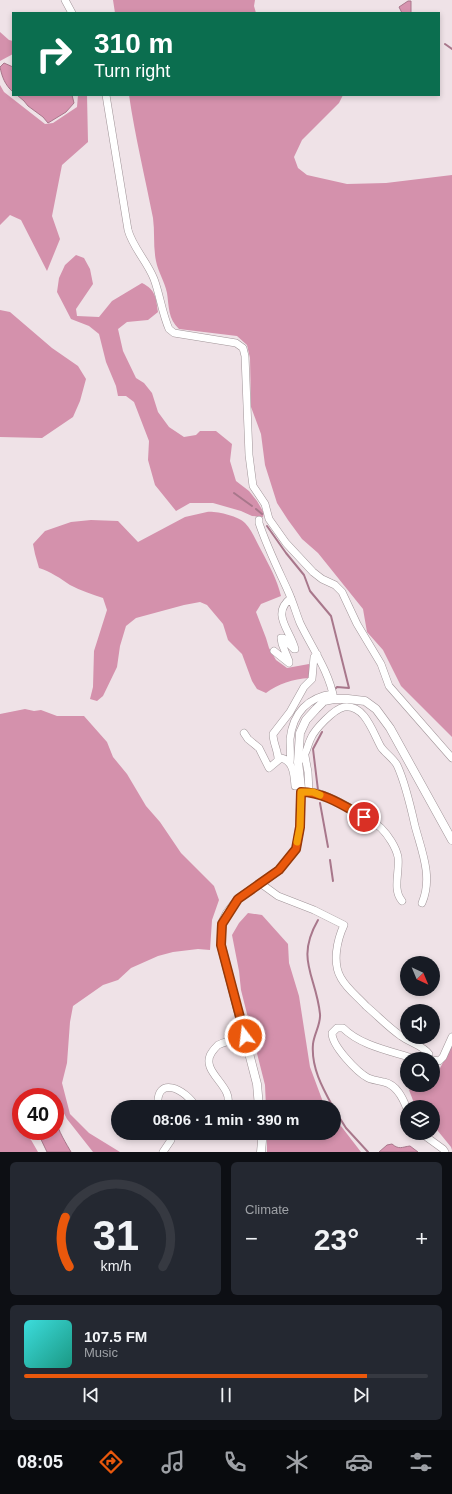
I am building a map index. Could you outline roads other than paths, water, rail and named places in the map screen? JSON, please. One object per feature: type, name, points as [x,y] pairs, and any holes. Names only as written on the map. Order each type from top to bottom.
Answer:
[{"type":"street","points":[[65,0],[71,12]]},
{"type":"street","points":[[106,96],[128,230],[133,245],[154,279],[169,329],[174,333],[236,343],[243,348],[245,356],[249,455],[253,486],[265,504],[269,519],[286,544],[310,569],[322,579],[335,585],[342,592],[357,624],[381,664],[389,686],[452,758]]},
{"type":"street","points":[[259,520],[270,554],[291,598],[300,623],[325,670],[334,696]]},
{"type":"street","points":[[274,651],[288,663],[289,661],[281,638],[283,638],[295,649],[281,614],[283,606],[291,598]]},
{"type":"street","points":[[278,759],[278,750],[273,734],[290,712],[304,688],[312,679],[314,657],[317,654]]},
{"type":"street","points":[[258,1100],[257,1084],[221,945],[222,924],[238,899],[279,870],[296,849],[300,827],[302,790],[298,760],[300,733],[306,720],[324,701],[334,696],[365,701],[376,709],[390,728],[452,840]]},
{"type":"street","points":[[298,760],[311,737],[327,718],[338,710],[352,708],[364,715],[382,748],[396,764],[424,852],[426,894],[422,903]]},
{"type":"street","points":[[244,733],[248,739],[259,748],[269,768],[278,759],[284,758],[298,760]]},
{"type":"street","points":[[302,790],[313,792],[328,798],[364,817],[380,828],[391,841],[398,855],[399,872],[397,893],[402,901]]},
{"type":"street","points":[[260,883],[278,896],[314,910],[344,925],[337,944],[337,968],[341,978],[348,988],[387,1025],[406,1040],[428,1052]]},
{"type":"street","points":[[400,1054],[362,1042],[353,1037],[343,1028],[337,1028],[332,1033],[333,1041],[348,1062],[368,1078],[386,1083],[393,1087],[400,1094],[403,1100]]},
{"type":"street","points":[[228,1100],[228,1095],[210,1068],[210,1054],[217,1046],[245,1036]]},
{"type":"street","points":[[440,1060],[443,1057],[452,1037]]},
{"type":"street","points":[[158,1100],[161,1092],[164,1089],[171,1087],[186,1093],[191,1100]]},
{"type":"street","points":[[163,1152],[171,1140]]},
{"type":"street","points":[[261,1152],[262,1140]]},
{"type":"street","points":[[431,1140],[440,1146],[445,1152]]},
{"type":"waterway","points":[[445,44],[452,49]]},
{"type":"waterway","points":[[234,493],[252,506]]},
{"type":"waterway","points":[[256,509],[262,514]]},
{"type":"waterway","points":[[267,526],[304,575],[310,591],[331,616],[349,688],[337,687],[334,690]]},
{"type":"waterway","points":[[318,790],[313,749],[322,732]]},
{"type":"waterway","points":[[320,803],[328,847]]},
{"type":"waterway","points":[[330,860],[333,881]]},
{"type":"waterway","points":[[318,920],[311,934],[307,957],[320,1014],[313,1044],[314,1061],[318,1077],[329,1100]]},
{"type":"waterway","points":[[341,1120],[346,1128],[368,1152]]}]
